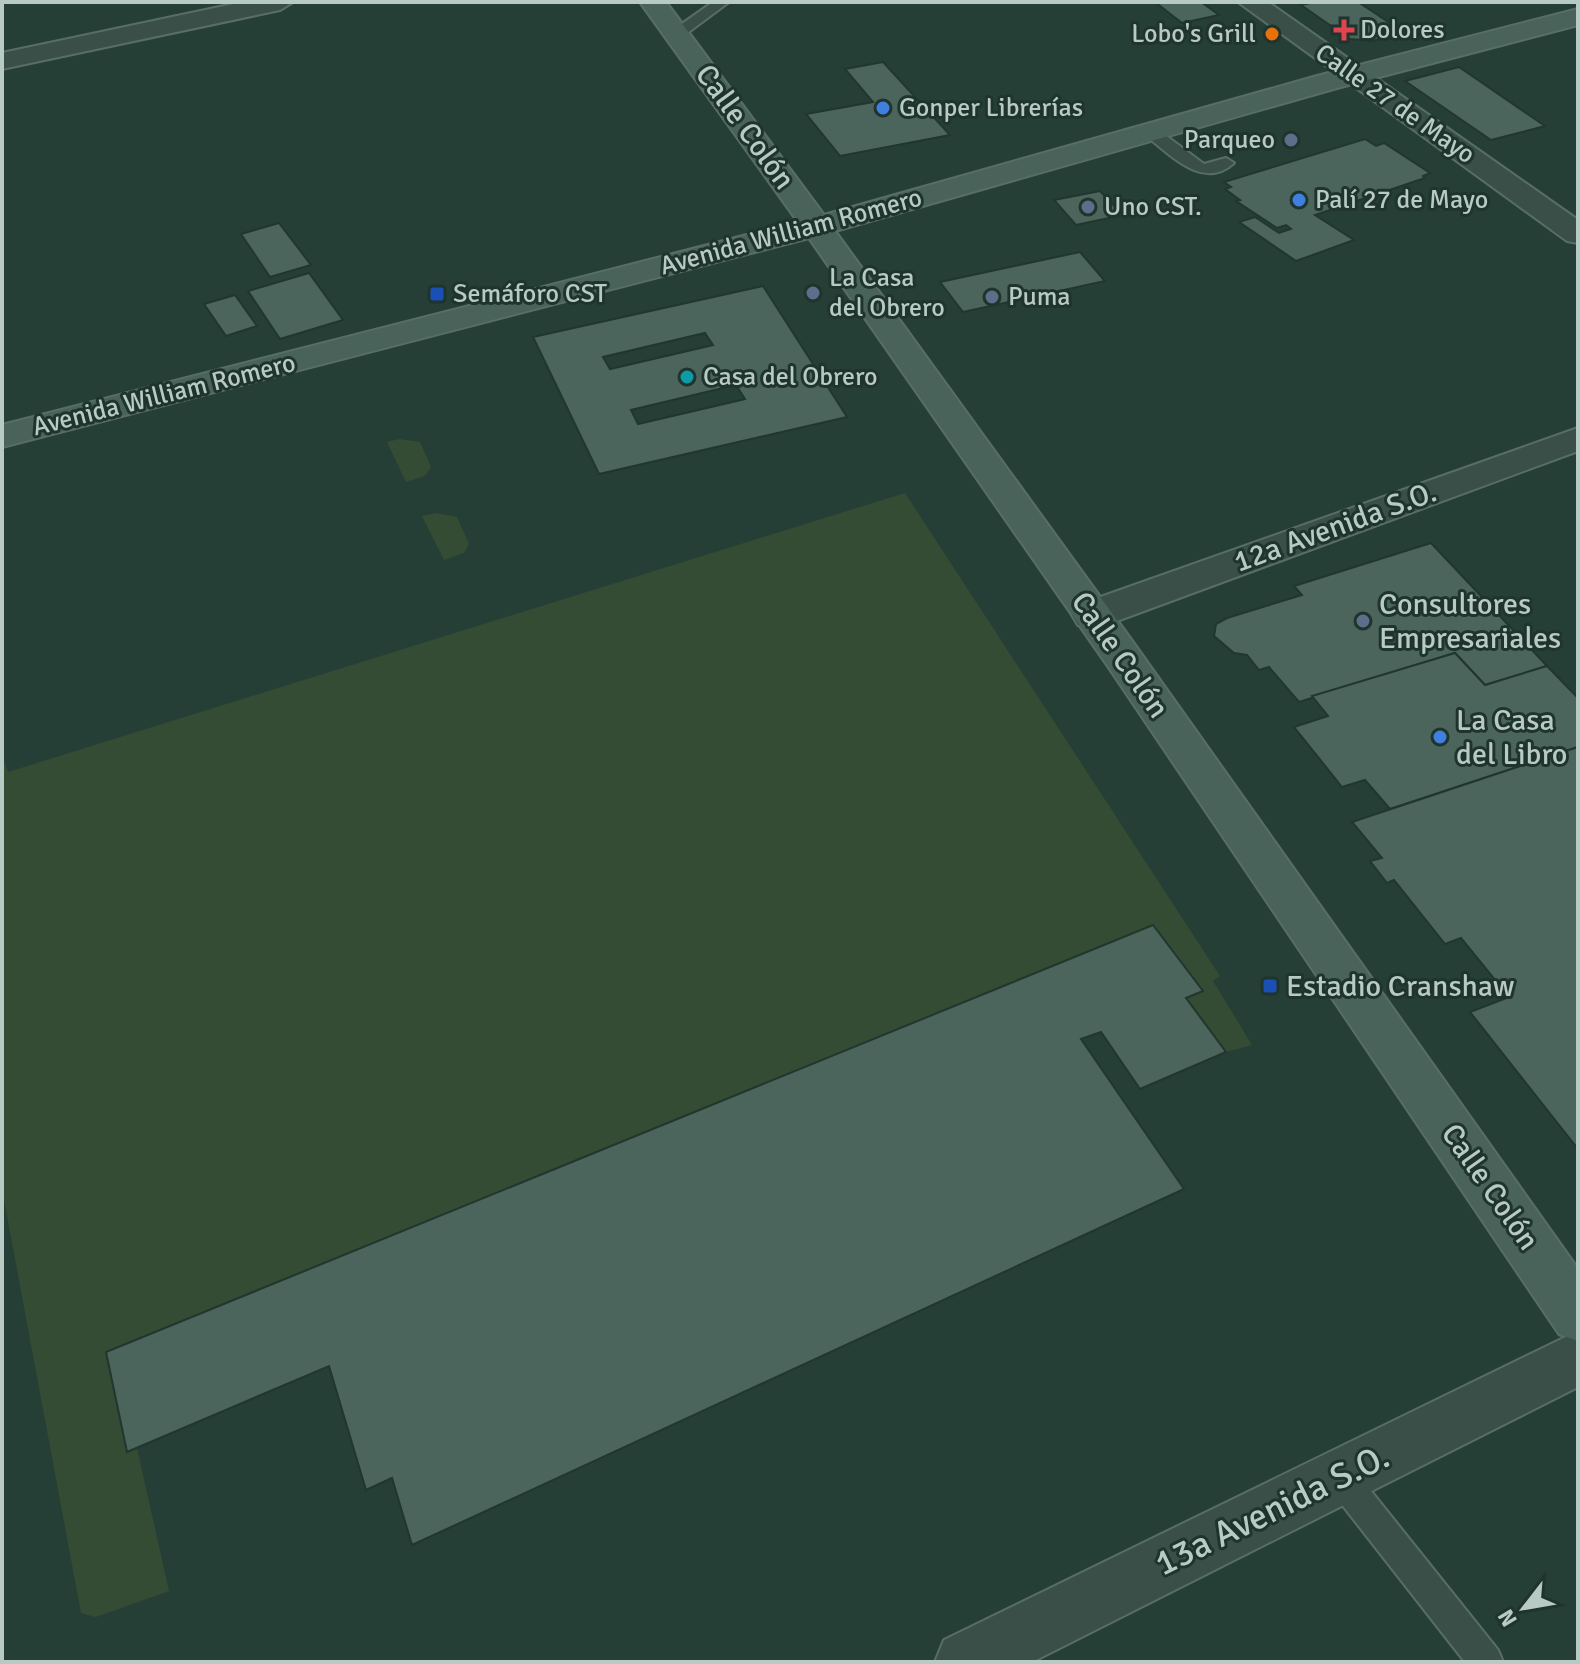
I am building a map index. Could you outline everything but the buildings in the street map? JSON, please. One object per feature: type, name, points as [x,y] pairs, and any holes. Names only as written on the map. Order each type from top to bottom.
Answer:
[{"type":"main road","name":"Calle Colón","points":[[653,2],[818,226],[1578,1315]]},
{"type":"main road","name":"Avenida William Romero","points":[[2,436],[818,226],[1352,75],[1578,17]]},
{"type":"street","points":[[2,61],[280,2]]},
{"type":"street","name":"Calle 27 de Mayo","points":[[1251,2],[1578,234]]},
{"type":"street","name":"12a Avenida S.O.","points":[[1092,615],[1578,439]]},
{"type":"street","name":"13a Avenida S.O.","points":[[966,1662],[1578,1358]]},
{"type":"lane","points":[[677,34],[722,2]]},
{"type":"lane","points":[[1151,132],[1202,170],[1226,163]]},
{"type":"lane","points":[[1340,1477],[1486,1662]]},
{"type":"green space","points":[[399,439],[420,442],[431,467],[425,476],[406,482],[387,442]]},
{"type":"green space","points":[[905,493],[1220,976],[1213,981],[1252,1045],[1226,1052],[1186,998],[1202,990],[1153,925],[106,1351],[127,1451],[137,1448],[169,1591],[96,1617],[81,1613],[2,1189],[2,755],[8,772]]},
{"type":"green space","points":[[436,513],[457,517],[469,544],[464,553],[444,560],[422,516]]},
{"type":"place","name":"Dolores","points":[[1344,30]]},
{"type":"place","name":"Lobo's Grill","points":[[1272,34]]},
{"type":"place","name":"Gonper Librerías","points":[[883,108]]},
{"type":"place","name":"Parqueo","points":[[1291,140]]},
{"type":"place","name":"Palí 27 de Mayo","points":[[1299,200]]},
{"type":"place","name":"Uno CST.","points":[[1088,207]]},
{"type":"place","name":"La Casa del Obrero","points":[[813,293]]},
{"type":"place","name":"Semáforo CST","points":[[437,294]]},
{"type":"place","name":"Puma","points":[[992,297]]},
{"type":"place","name":"Casa del Obrero","points":[[687,377]]},
{"type":"place","name":"Consultores Empresariales","points":[[1363,621]]},
{"type":"place","name":"La Casa del Libro","points":[[1440,737]]},
{"type":"place","name":"Estadio Cranshaw","points":[[1270,986]]}]
